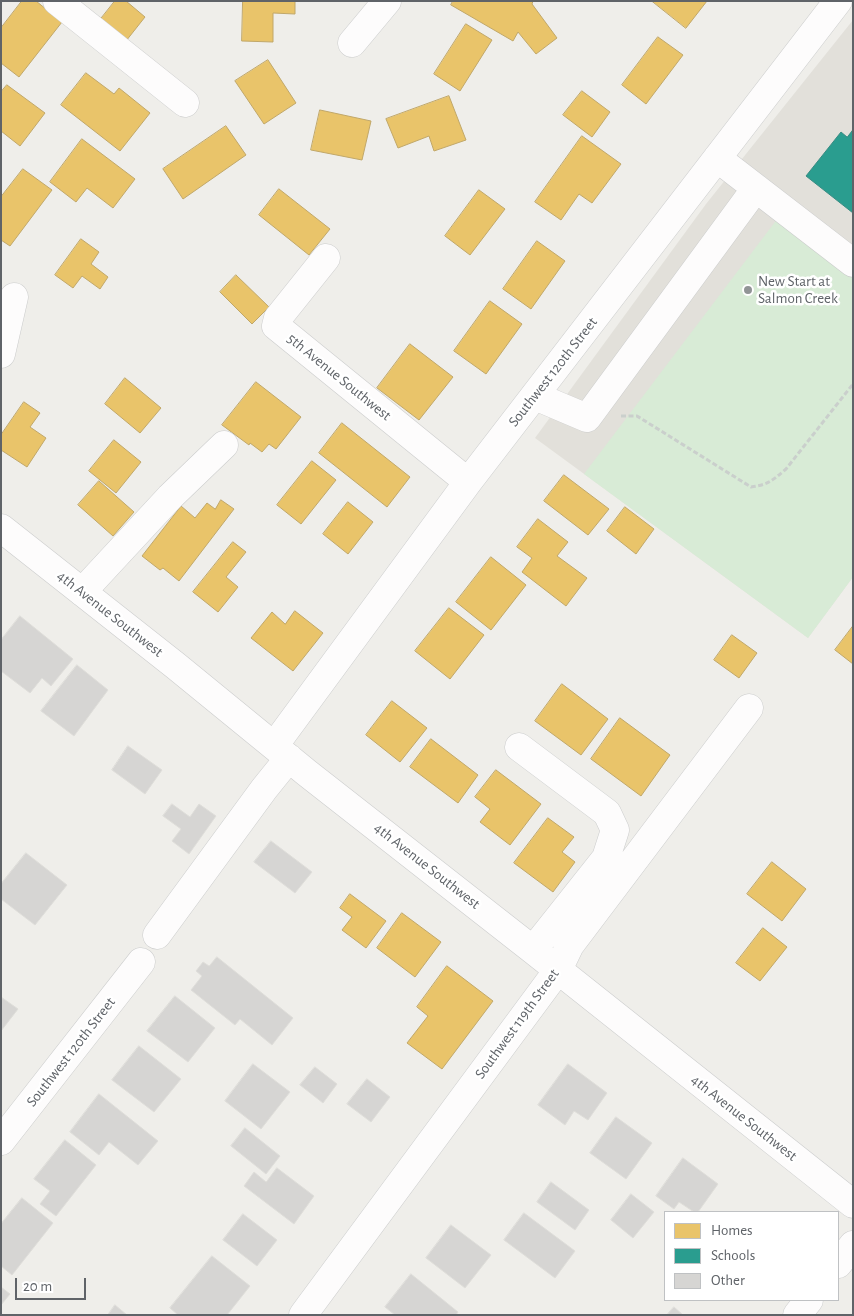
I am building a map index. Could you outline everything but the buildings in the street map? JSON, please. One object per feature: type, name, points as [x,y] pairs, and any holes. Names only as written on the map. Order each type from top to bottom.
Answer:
[{"type":"street","points":[[57,1],[185,103]]},
{"type":"street","points":[[352,43],[387,1]]},
{"type":"street","name":"Southwest 120th Street","points":[[157,935],[264,789],[281,752],[468,482],[838,1]]},
{"type":"street","points":[[717,158],[853,263]]},
{"type":"street","points":[[535,396],[587,418],[756,188]]},
{"type":"street","name":"5th Avenue Southwest","points":[[326,258],[278,318],[276,326],[468,482]]},
{"type":"street","points":[[1,354],[14,297]]},
{"type":"street","points":[[82,592],[170,497],[224,444]]},
{"type":"street","name":"4th Avenue Southwest","points":[[1,528],[853,1204]]},
{"type":"street","name":"Southwest 119th Street","points":[[302,1315],[558,970],[570,945],[749,708]]},
{"type":"street","points":[[519,747],[607,813],[615,830],[606,858],[534,950]]},
{"type":"street","name":"Southwest 120th Street","points":[[1,1141],[141,962]]},
{"type":"street","points":[[839,1263],[853,1245]]},
{"type":"street","points":[[797,1315],[808,1301]]},
{"type":"path","points":[[587,418],[637,416],[751,487],[764,485],[774,480],[786,469],[853,384]]},
{"type":"shaded area","name":"New Start at Salmon Creek","points":[[853,20],[853,577],[808,638],[535,438],[706,204]]},
{"type":"green space","name":"New Start at Salmon Creek","points":[[778,218],[853,278],[853,577],[808,638],[584,474]]},
{"type":"place","name":"New Start at Salmon Creek","points":[[748,290]]}]
